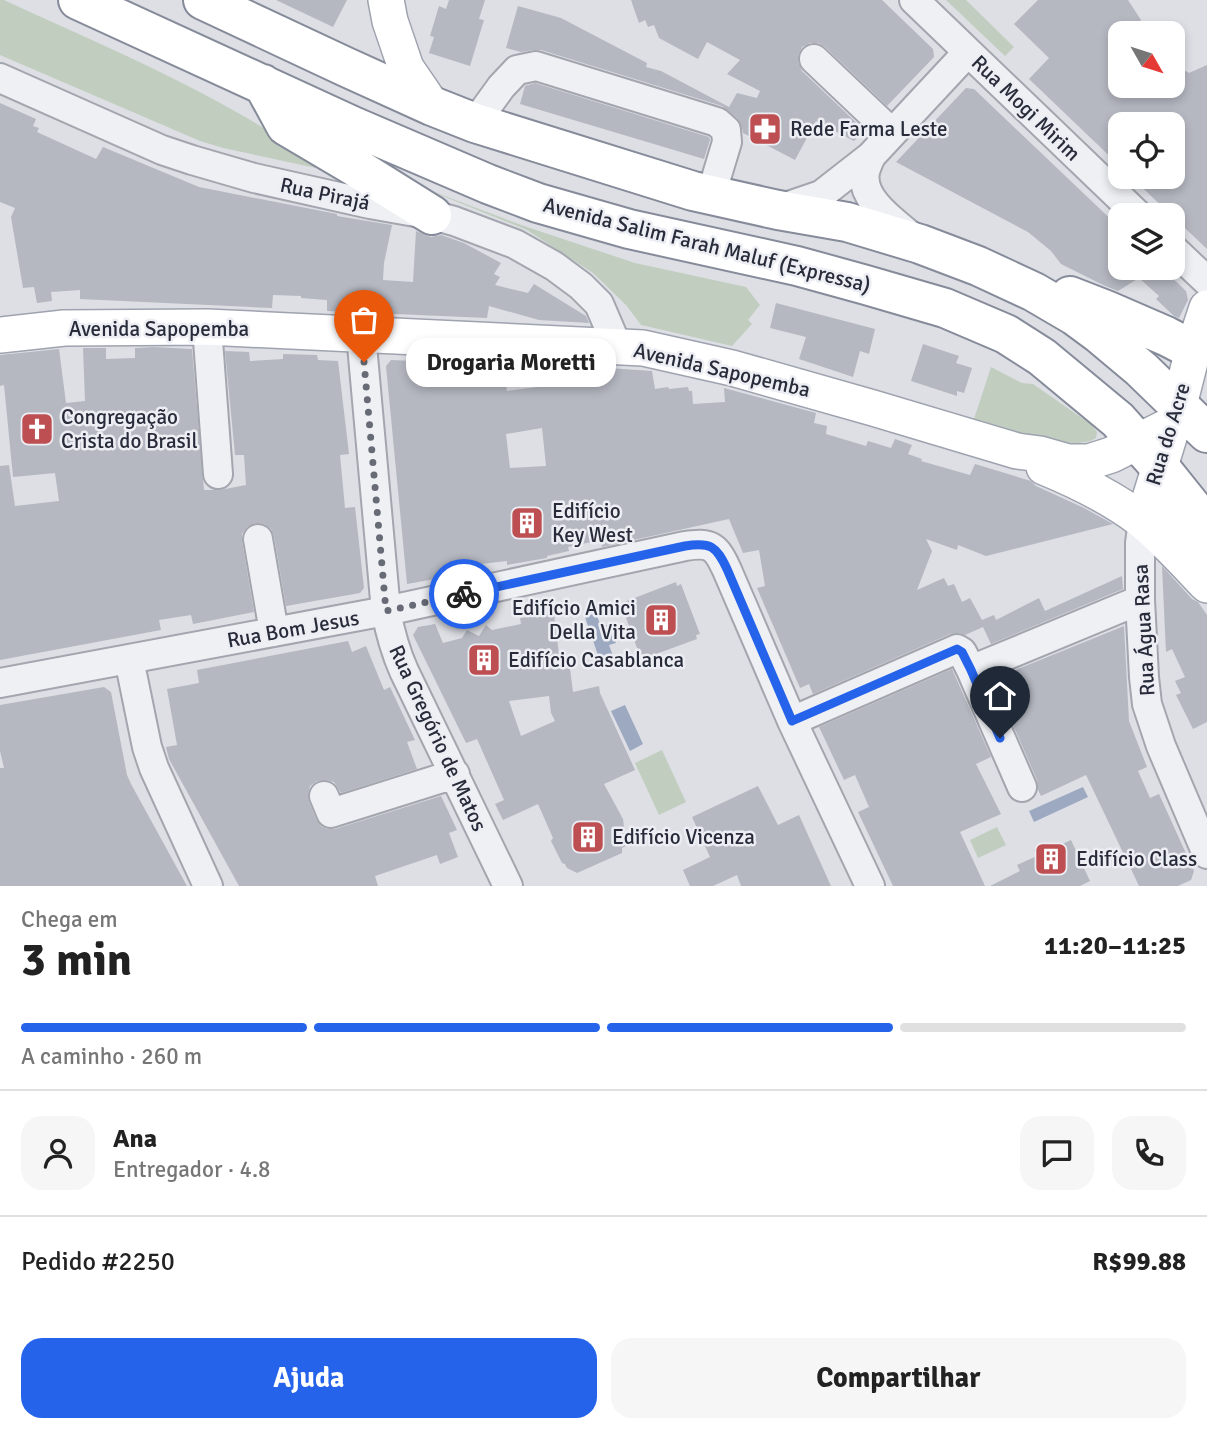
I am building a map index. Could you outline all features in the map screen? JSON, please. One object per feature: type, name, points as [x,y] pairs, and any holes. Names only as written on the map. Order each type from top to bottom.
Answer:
[{"type":"highway","name":"Avenida Salim Farah Maluf (Expressa)","points":[[78,0],[367,132],[538,203],[629,229],[797,266],[945,308],[1006,334],[1042,357],[1118,420],[1207,526]]},
{"type":"highway","points":[[203,0],[345,67],[475,123],[693,191],[847,222],[920,244],[978,266],[1034,292],[1098,333],[1141,369],[1186,421]]},
{"type":"highway","points":[[263,84],[285,126],[352,164],[432,215]]},
{"type":"highway","points":[[1034,292],[1080,299],[1166,336],[1202,327]]},
{"type":"highway","points":[[1148,453],[1207,562]]},
{"type":"main road","points":[[386,0],[406,68],[432,106]]},
{"type":"main road","name":"Avenida Sapopemba","points":[[0,335],[64,328],[207,327],[643,348],[732,368],[1017,452],[1040,454],[1068,462],[1089,462],[1111,455],[1148,453],[1186,421]]},
{"type":"main road","name":"Rua do Acre","points":[[1186,421],[1202,327]]},
{"type":"main road","name":"Avenida Sapopemba","points":[[1017,452],[1034,463],[1098,493],[1143,521],[1207,585]]},
{"type":"main road","name":"Rua do Acre","points":[[1143,521],[1148,453]]},
{"type":"street","name":"Rua Mogi Mirim","points":[[914,0],[1125,203]]},
{"type":"street","points":[[778,210],[821,195],[871,156],[968,52]]},
{"type":"street","points":[[814,58],[892,133]]},
{"type":"street","points":[[475,123],[517,70],[536,66],[717,122],[726,130],[727,142],[711,195]]},
{"type":"street","name":"Rua Pirajá","points":[[0,78],[149,144],[192,160],[254,178],[432,215],[515,244],[554,266],[581,286],[599,304],[617,346]]},
{"type":"street","points":[[871,156],[865,180],[873,200],[920,244]]},
{"type":"street","points":[[1185,260],[1207,281]]},
{"type":"street","points":[[207,327],[218,474]]},
{"type":"street","name":"Rua Gregório de Matos","points":[[361,334],[386,611],[395,652],[508,886]]},
{"type":"street","name":"Rua Água Rasa","points":[[1143,521],[1140,543],[1140,600],[1147,704],[1161,746],[1207,854]]},
{"type":"street","points":[[258,539],[274,632]]},
{"type":"street","name":"Rua Bom Jesus","points":[[0,683],[386,611],[701,544],[715,548],[727,569],[792,721]]},
{"type":"street","points":[[971,670],[1140,600]]},
{"type":"street","points":[[870,886],[792,721],[957,649],[962,652],[971,670],[1022,788]]},
{"type":"street","points":[[129,659],[147,747],[154,768],[208,886]]},
{"type":"street","points":[[324,796],[331,813],[455,774]]},
{"type":"green space","points":[[0,0],[186,85],[335,172],[200,141],[0,55]]},
{"type":"green space","points":[[946,0],[966,0],[1014,47],[1005,56]]},
{"type":"green space","points":[[408,182],[521,225],[635,263],[746,287],[760,305],[748,320],[752,324],[732,346],[641,325],[626,305],[593,273],[527,230]]},
{"type":"green space","points":[[991,367],[1022,383],[1033,384],[1092,425],[1097,432],[1096,438],[1071,443],[1054,441],[974,419]]},
{"type":"green space","points":[[662,750],[686,802],[659,815],[635,763]]},
{"type":"green space","points":[[997,827],[1006,845],[978,858],[970,840]]},
{"type":"water","points":[[596,613],[601,627],[610,624],[616,643],[609,645],[613,656],[600,661],[585,617]]},
{"type":"water","points":[[625,705],[643,744],[630,751],[611,711]]},
{"type":"water","points":[[1083,787],[1088,797],[1034,822],[1029,811]]},
{"type":"building","points":[[276,0],[347,0],[333,27]]},
{"type":"building","points":[[449,0],[485,0],[479,19],[484,20],[470,66],[429,53],[434,37],[430,36],[439,6],[446,9]]},
{"type":"building","points":[[631,0],[882,0],[933,49],[934,57],[887,106],[825,47],[819,43],[810,43],[802,47],[798,63],[802,71],[864,130],[854,141],[816,121],[795,160],[743,133],[737,118],[722,106],[541,50],[521,52],[506,48],[518,6],[561,18],[647,63],[646,67],[661,71],[729,107],[737,93],[757,98],[760,91],[727,74],[740,60],[707,42],[698,59],[659,38],[654,25],[648,27],[645,20],[639,23]]},
{"type":"building","points":[[1038,0],[1128,0],[1141,20],[1108,21],[1108,98],[1185,98],[1185,70],[1189,73],[1207,65],[1207,249],[1185,228],[1185,203],[1158,203],[1144,189],[1185,189],[1185,112],[1108,112],[1108,155],[1029,79],[1049,58],[1014,24]]},
{"type":"building","points":[[535,83],[709,137],[704,159],[520,104],[525,86]]},
{"type":"building","points":[[966,88],[974,89],[1108,217],[1108,280],[1136,280],[1118,291],[1103,285],[1061,264],[1051,251],[1028,232],[896,162]]},
{"type":"building","points":[[0,103],[36,119],[33,126],[39,128],[37,132],[96,159],[103,147],[199,187],[392,225],[383,280],[413,282],[416,231],[431,237],[441,235],[464,243],[501,263],[494,274],[500,277],[495,285],[528,293],[534,284],[586,316],[589,323],[539,320],[489,306],[487,318],[327,311],[327,300],[301,296],[273,295],[272,308],[80,299],[80,290],[51,292],[52,301],[37,303],[34,287],[23,288],[11,217],[15,208],[0,202]]},
{"type":"building","points":[[1141,280],[1175,280],[1186,291],[1188,300],[1179,318],[1156,299],[1159,296]]},
{"type":"building","points":[[776,303],[875,329],[869,354],[860,351],[853,377],[799,359],[806,337],[770,328]]},
{"type":"building","points":[[923,344],[959,356],[956,363],[972,368],[964,393],[957,391],[957,396],[911,381]]},
{"type":"building","points":[[83,348],[106,348],[106,359],[135,358],[135,348],[192,349],[204,490],[246,485],[244,455],[235,455],[225,351],[249,352],[250,361],[283,359],[283,354],[317,355],[318,360],[338,361],[349,454],[340,455],[345,508],[355,507],[364,588],[360,593],[286,606],[274,536],[271,529],[264,524],[255,523],[247,527],[242,534],[254,612],[193,624],[191,615],[159,620],[161,630],[0,660],[0,466],[9,465],[15,506],[59,501],[55,473],[13,477],[4,385],[0,386],[0,355],[59,349],[66,403],[85,401]]},
{"type":"building","points":[[391,360],[504,365],[507,391],[537,387],[535,366],[652,371],[655,389],[688,387],[689,391],[692,391],[693,404],[725,402],[724,388],[816,413],[814,423],[827,426],[826,434],[866,446],[868,441],[891,448],[895,439],[912,445],[908,454],[922,459],[921,461],[970,475],[975,464],[1031,481],[1036,486],[1113,524],[986,556],[958,545],[957,550],[926,539],[932,551],[917,590],[944,578],[948,586],[954,584],[962,602],[970,598],[982,620],[994,615],[996,620],[1039,598],[1045,611],[1122,576],[1123,589],[991,644],[983,627],[965,635],[950,634],[813,694],[809,684],[800,688],[757,588],[765,586],[759,550],[743,553],[729,519],[602,547],[601,540],[568,547],[569,551],[547,558],[507,565],[507,561],[463,566],[463,572],[457,573],[458,575],[407,584],[386,366]],"holes":[[[542,428],[546,466],[510,468],[506,434]]]},
{"type":"building","points":[[1162,566],[1192,599],[1198,602],[1207,615],[1207,722],[1193,729],[1176,695],[1181,693],[1175,681],[1185,677],[1172,649],[1166,652]]},
{"type":"building","name":"Edifício Amici Della Vita","points":[[676,582],[677,586],[681,584],[700,634],[696,635],[697,639],[645,658],[644,655],[640,656],[622,607],[624,602]]},
{"type":"building","points":[[554,613],[560,663],[569,661],[573,692],[599,686],[635,770],[604,784],[623,819],[625,834],[622,837],[626,846],[622,848],[622,853],[577,873],[562,863],[538,804],[503,820],[495,804],[504,800],[477,739],[466,743],[413,635],[418,627],[435,624],[443,643],[462,638],[467,630],[479,636],[486,625],[492,630],[521,624],[520,618]],"holes":[[[549,696],[555,721],[521,736],[509,701]]]},
{"type":"building","points":[[1124,626],[1129,721],[1147,767],[1138,771],[1150,798],[1159,794],[1194,871],[1191,880],[1178,886],[1139,886],[1086,775],[1041,796],[1037,780],[993,679]]},
{"type":"building","points":[[348,641],[352,652],[366,646],[384,690],[390,687],[415,740],[407,742],[417,769],[341,793],[334,782],[317,781],[310,786],[308,794],[316,819],[321,826],[335,829],[441,796],[457,830],[449,833],[458,857],[440,864],[437,855],[375,876],[378,886],[239,886],[169,759],[166,747],[177,745],[167,689],[199,683],[197,670]]},
{"type":"building","points":[[952,669],[991,757],[976,764],[1001,814],[960,832],[985,886],[893,886],[858,812],[869,807],[855,775],[844,780],[819,727]]},
{"type":"building","points":[[104,687],[111,692],[127,775],[187,886],[0,886],[0,768],[4,768],[0,751],[0,705]]},
{"type":"building","points":[[758,786],[778,825],[799,815],[831,886],[741,886],[737,875],[713,886],[690,886],[683,870],[710,857],[692,817]]},
{"type":"building","name":"Edifício Class","points":[[1071,840],[1090,881],[1080,886],[990,886],[1020,871],[1017,865],[1037,856],[1034,850],[1048,843],[1051,849]]},
{"type":"way so far","points":[[364,362],[386,611],[464,594]]},
{"type":"place","name":"Rede Farma Leste","points":[[765,129]]},
{"type":"place","name":"Drogaria Moretti","points":[[364,362]]},
{"type":"place","name":"Congregação Crista do Brasil","points":[[37,429]]},
{"type":"place","name":"Edifício Key West","points":[[527,523]]},
{"type":"place","name":"Edifício Amici Della Vita","points":[[661,620]]},
{"type":"place","name":"Edifício Casablanca","points":[[484,660]]},
{"type":"place","name":"Edifício Vicenza","points":[[588,837]]},
{"type":"place","name":"Edifício Class","points":[[1051,859]]},
{"type":"route","points":[[464,594],[685,546],[708,545],[715,548],[727,569],[792,721],[957,649],[962,652],[971,670],[1000,738]]}]
